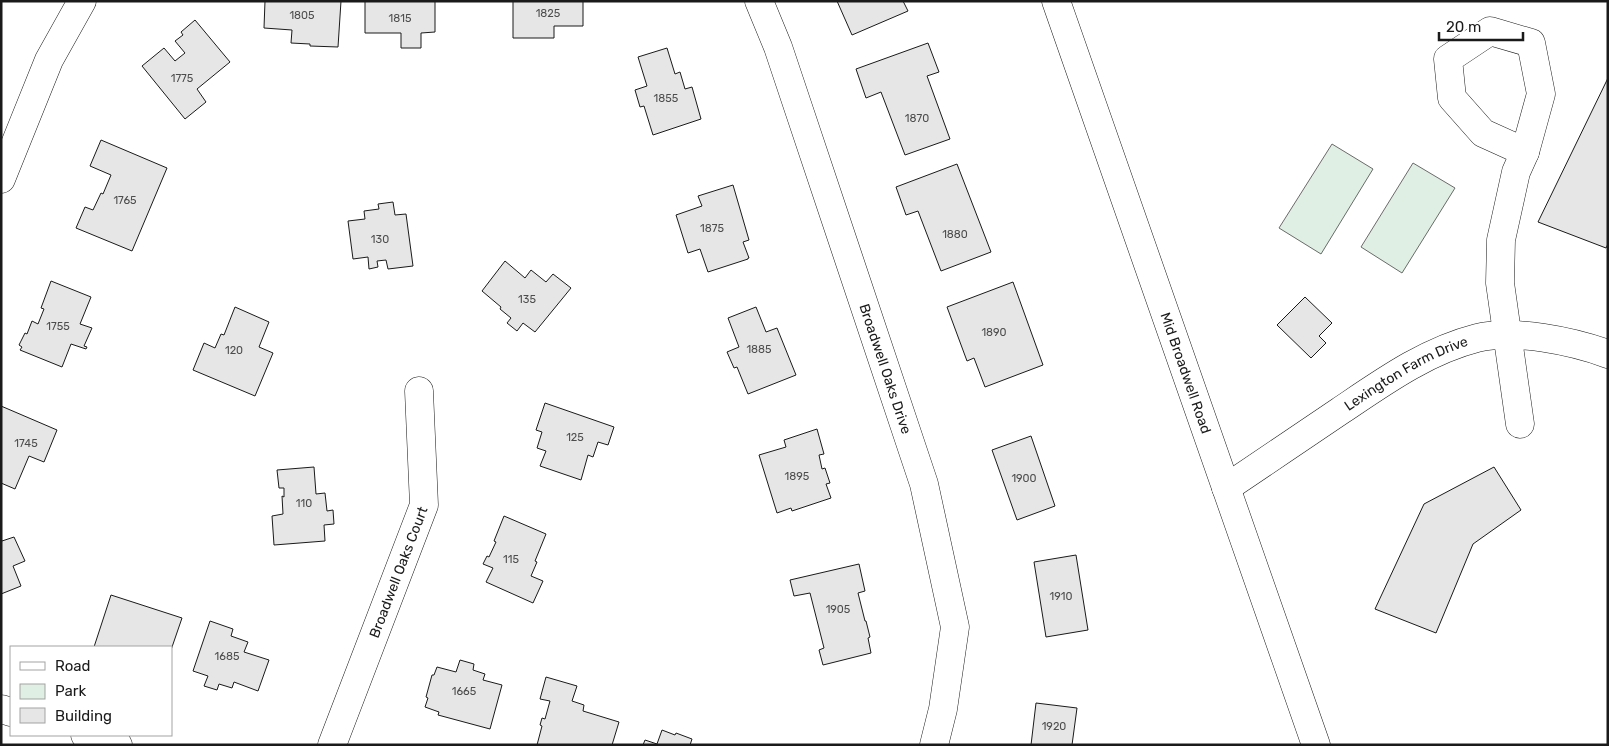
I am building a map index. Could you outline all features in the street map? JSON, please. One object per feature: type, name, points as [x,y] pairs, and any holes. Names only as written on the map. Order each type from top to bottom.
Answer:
[{"type":"street","points":[[1,179],[49,60],[82,1]]},
{"type":"street","name":"Broadwell Oaks Drive","points":[[758,1],[778,48],[924,484],[955,627],[943,709],[934,745]]},
{"type":"street","name":"Mid Broadwell Road","points":[[1056,1],[1316,745]]},
{"type":"street","points":[[1520,424],[1500,283],[1501,240],[1516,172],[1526,152]]},
{"type":"street","name":"Lexington Farm Drive","points":[[1226,488],[1402,369],[1448,347],[1479,338],[1520,334],[1588,347],[1608,354]]},
{"type":"street","name":"Broadwell Oaks Court","points":[[332,745],[424,505],[419,392]]},
{"type":"street","points":[[88,736],[118,745]]},
{"type":"green space","points":[[1332,144],[1373,169],[1321,254],[1279,228]]},
{"type":"green space","points":[[1413,163],[1455,188],[1402,273],[1361,247]]},
{"type":"building","points":[[265,1],[341,1],[338,47],[291,43],[292,30],[264,28]]},
{"type":"building","points":[[365,1],[435,1],[435,32],[421,33],[421,48],[401,48],[401,33],[365,33]]},
{"type":"building","points":[[513,1],[583,1],[583,26],[554,26],[554,38],[513,38]]},
{"type":"building","points":[[837,1],[903,1],[908,11],[852,35]]},
{"type":"building","points":[[195,20],[230,62],[197,89],[206,102],[185,119],[142,66],[164,48],[175,61],[185,53],[175,41],[183,35],[181,32]]},
{"type":"building","points":[[928,43],[939,72],[927,76],[950,139],[905,155],[881,92],[866,98],[856,69]]},
{"type":"building","points":[[667,48],[675,74],[680,72],[685,89],[692,87],[701,119],[653,135],[644,106],[640,107],[635,90],[647,86],[638,57]]},
{"type":"building","points":[[1608,78],[1608,244],[1606,248],[1538,222]]},
{"type":"building","points":[[101,140],[167,168],[132,251],[76,228],[85,207],[93,210],[101,193],[103,194],[111,175],[90,166]]},
{"type":"building","points":[[957,164],[991,252],[941,271],[918,211],[906,215],[896,187]]},
{"type":"building","points":[[733,185],[749,240],[743,242],[749,258],[708,272],[700,249],[688,253],[676,215],[702,206],[698,196]]},
{"type":"building","points":[[393,202],[395,215],[406,214],[413,266],[388,269],[386,260],[377,261],[378,267],[369,269],[368,257],[353,259],[348,221],[365,219],[364,211],[379,209],[378,204]]},
{"type":"building","points":[[505,261],[525,278],[531,270],[546,282],[553,274],[571,288],[535,332],[523,323],[517,331],[507,323],[511,318],[482,291]]},
{"type":"building","points":[[51,281],[91,297],[80,324],[92,328],[84,346],[87,347],[86,349],[71,344],[62,367],[20,350],[22,347],[19,345],[25,333],[27,334],[32,321],[38,324],[44,309],[41,308]]},
{"type":"building","points":[[1013,282],[1043,365],[985,387],[974,358],[967,361],[947,307]]},
{"type":"building","points":[[1305,297],[1332,323],[1319,336],[1326,343],[1311,358],[1277,325]]},
{"type":"building","points":[[235,307],[269,322],[259,347],[273,353],[255,396],[193,370],[204,343],[215,348],[221,334],[224,335]]},
{"type":"building","points":[[756,307],[766,332],[777,328],[796,375],[748,394],[737,367],[734,368],[727,352],[739,347],[728,318]]},
{"type":"building","points":[[545,403],[614,427],[608,445],[598,442],[593,457],[588,455],[581,480],[540,466],[546,451],[537,448],[542,432],[536,430]]},
{"type":"building","points":[[1,406],[57,430],[44,462],[29,456],[15,489],[1,483]]},
{"type":"building","points":[[817,429],[824,454],[819,455],[822,469],[825,468],[830,483],[826,484],[831,498],[792,511],[791,508],[777,513],[759,455],[786,447],[784,440]]},
{"type":"building","points":[[1031,436],[1055,506],[1017,520],[992,450]]},
{"type":"building","points":[[314,467],[316,494],[325,493],[327,511],[333,510],[334,524],[324,525],[325,541],[274,545],[272,516],[283,514],[282,496],[284,497],[284,488],[279,488],[277,470]]},
{"type":"building","points":[[1494,467],[1521,510],[1473,544],[1436,633],[1375,609],[1424,504]]},
{"type":"building","points":[[504,516],[546,534],[531,576],[543,581],[533,603],[486,582],[493,568],[483,564],[487,556],[489,557],[496,542],[494,541]]},
{"type":"building","points":[[14,537],[25,561],[13,566],[21,586],[1,594],[1,538],[2,541]]},
{"type":"building","points":[[1076,555],[1088,630],[1046,637],[1034,562]]},
{"type":"building","points":[[859,564],[865,591],[858,593],[870,637],[868,638],[871,653],[823,665],[819,650],[824,648],[810,593],[794,596],[790,580]]},
{"type":"building","points":[[111,595],[182,618],[172,647],[94,646]]},
{"type":"building","points":[[210,621],[233,629],[231,636],[248,642],[244,652],[269,660],[258,691],[234,682],[232,688],[219,684],[217,690],[204,686],[208,676],[193,671]]},
{"type":"building","points":[[460,660],[474,664],[473,670],[485,674],[483,680],[502,685],[490,729],[438,715],[439,712],[425,707],[432,675],[434,675],[437,667],[456,672]]},
{"type":"building","points":[[546,677],[577,686],[572,701],[584,705],[583,711],[619,722],[612,745],[537,745],[542,718],[545,719],[550,701],[540,699]]},
{"type":"building","points":[[1036,703],[1077,708],[1072,745],[1031,745]]},
{"type":"building","points":[[662,730],[692,739],[690,745],[643,745],[645,740],[657,744]]}]
